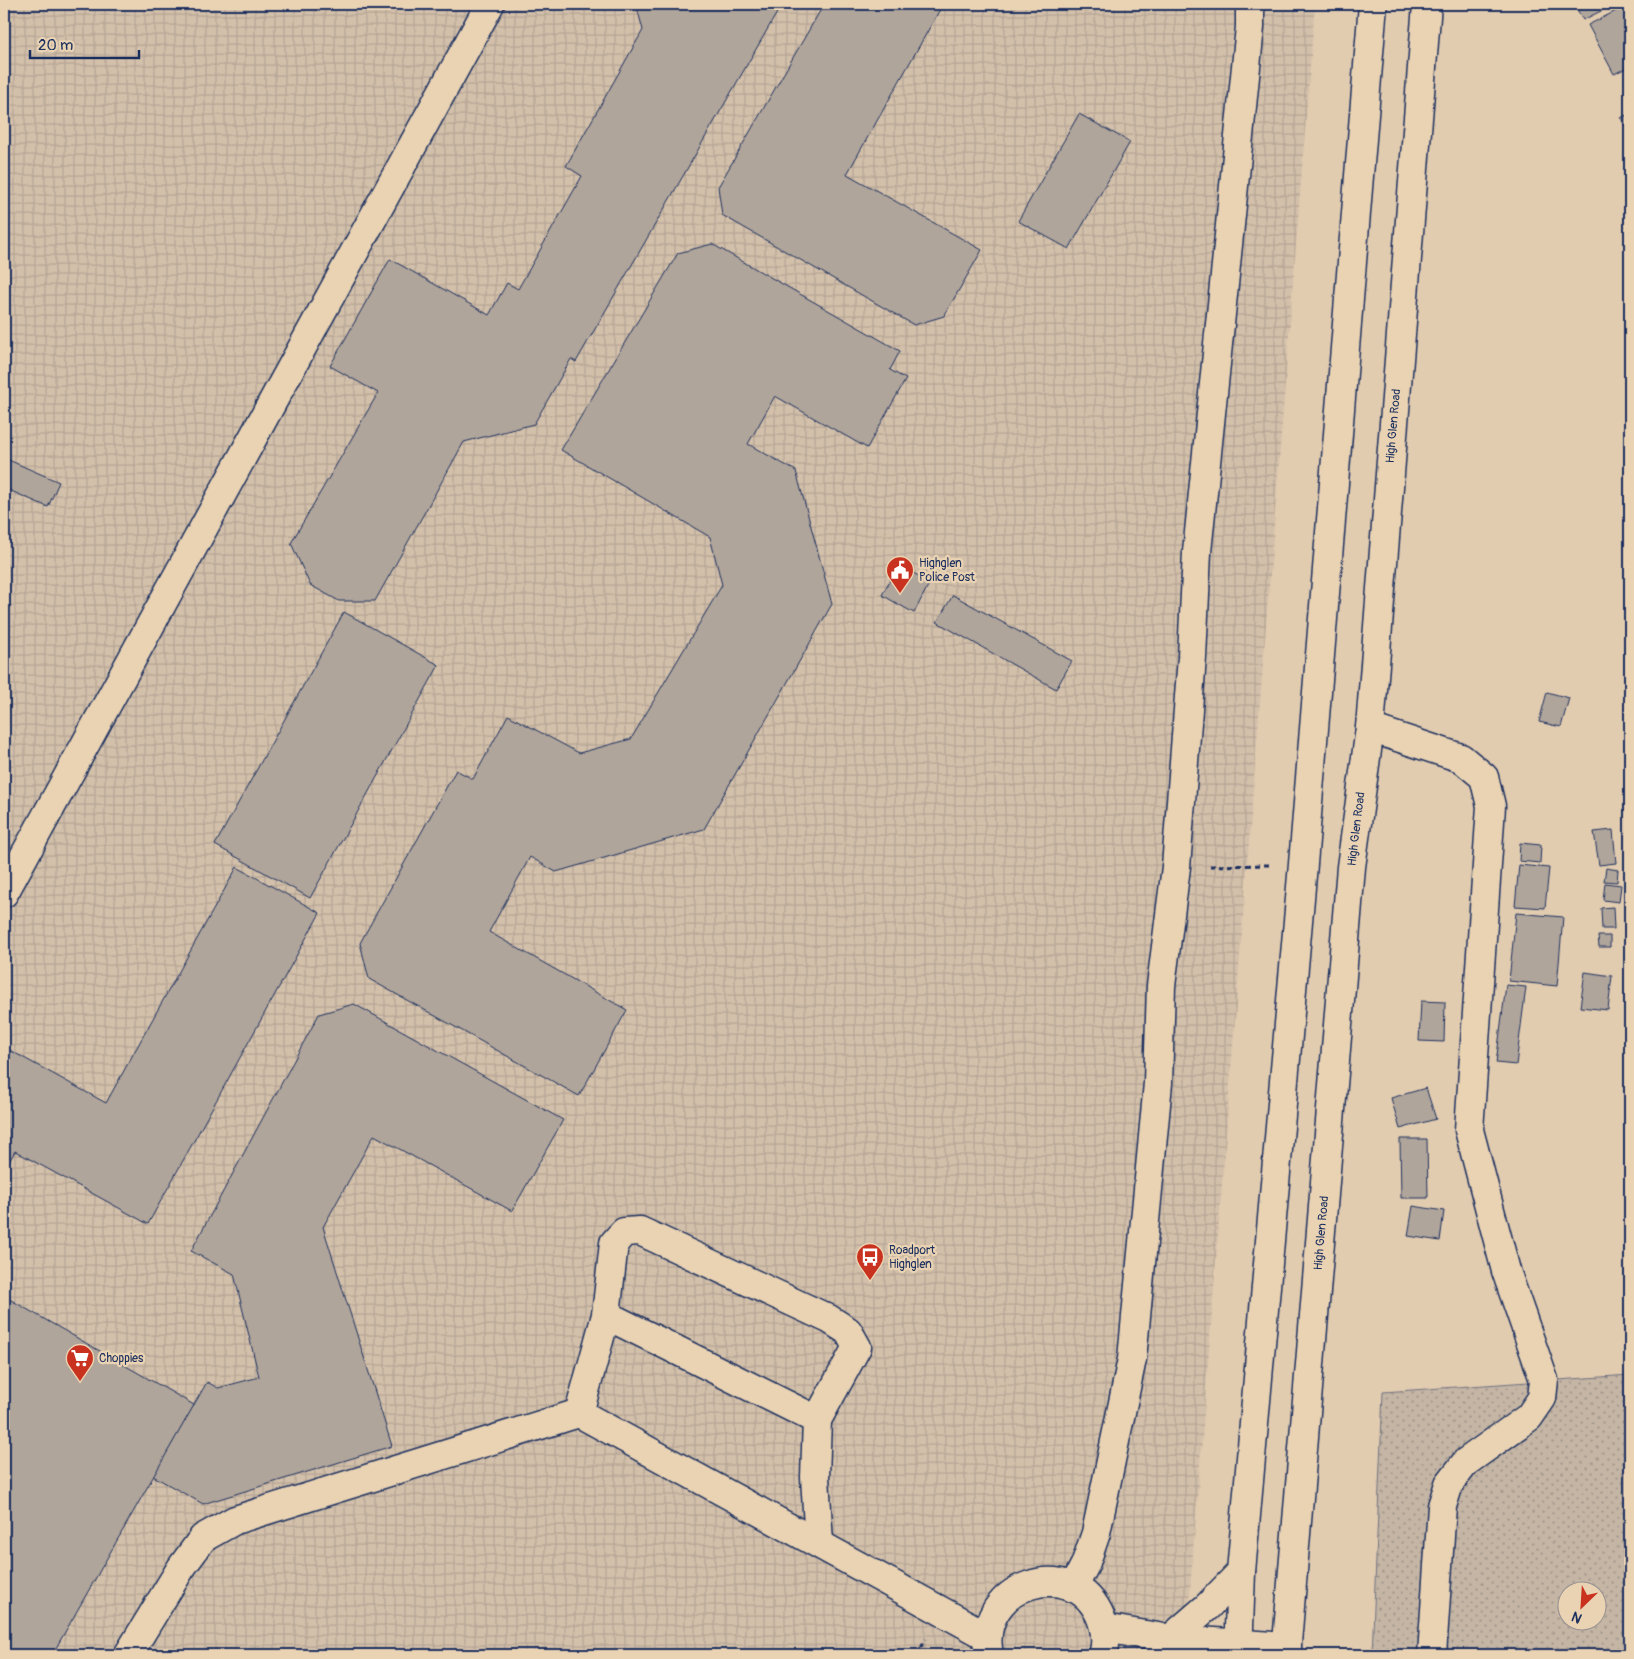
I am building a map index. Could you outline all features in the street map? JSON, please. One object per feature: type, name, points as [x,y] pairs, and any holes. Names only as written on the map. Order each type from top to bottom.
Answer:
[{"type":"main road","points":[[4,893],[490,4]]},
{"type":"main road","points":[[1073,1588],[1085,1565],[1096,1533],[1132,1358],[1158,1083],[1161,986],[1176,867],[1192,657],[1197,552],[1211,394],[1250,26],[1250,4]]},
{"type":"main road","points":[[1238,1649],[1241,1572],[1303,864],[1373,4]]},
{"type":"main road","name":"High Glen Road","points":[[1287,1651],[1351,867],[1370,728],[1427,4]]},
{"type":"main road","points":[[1370,728],[1461,758],[1484,777],[1491,806],[1469,1130],[1506,1271],[1544,1380],[1542,1398],[1529,1417],[1466,1462],[1449,1484],[1442,1506],[1432,1655]]},
{"type":"main road","points":[[579,1413],[606,1315],[614,1243],[624,1232],[640,1231],[829,1318],[848,1331],[856,1347],[817,1420],[815,1477],[819,1543]]},
{"type":"main road","points":[[606,1315],[817,1420]]},
{"type":"main road","points":[[128,1655],[181,1568],[203,1538],[235,1520],[579,1413],[819,1543],[941,1612],[988,1645],[992,1617],[1003,1601],[1017,1589],[1035,1583],[1054,1582],[1073,1588],[1087,1598],[1098,1611],[1104,1628],[1103,1655]]},
{"type":"main road","points":[[1170,1639],[1207,1607],[1241,1572]]},
{"type":"main road","points":[[1104,1628],[1238,1649],[1287,1651]]},
{"type":"path","points":[[1176,867],[1303,864]]},
{"type":"shaded area","points":[[4,4],[1315,4],[1185,1655],[4,1655]]},
{"type":"shaded area","points":[[1630,1375],[1630,1655],[1372,1655],[1383,1392]]},
{"type":"building","points":[[636,4],[782,4],[576,362],[571,359],[534,424],[464,442],[375,601],[339,601],[310,585],[291,543],[378,393],[330,366],[390,259],[489,315],[507,283],[518,289],[582,176],[566,166],[643,30]]},
{"type":"building","points":[[824,4],[943,4],[847,174],[982,250],[944,316],[914,325],[722,215],[718,187]]},
{"type":"building","points":[[1574,4],[1615,4],[1583,20]]},
{"type":"building","points":[[1630,4],[1630,66],[1614,74],[1588,25]]},
{"type":"building","points":[[1630,113],[1630,135],[1621,118]]},
{"type":"building","points":[[1079,114],[1130,142],[1069,249],[1018,221]]},
{"type":"building","points":[[712,244],[900,351],[890,370],[906,379],[867,448],[775,396],[748,444],[796,471],[832,604],[704,829],[556,872],[530,857],[489,932],[627,1010],[579,1096],[369,979],[360,943],[456,770],[473,779],[508,715],[579,753],[631,739],[722,585],[710,537],[561,450],[678,253]]},
{"type":"building","points":[[4,458],[59,482],[48,507],[4,488]]},
{"type":"building","points":[[898,565],[930,582],[914,613],[882,595]]},
{"type":"building","points":[[953,595],[1072,661],[1056,689],[937,622]]},
{"type":"building","points":[[344,612],[439,665],[310,898],[215,845]]},
{"type":"building","points":[[1547,692],[1569,698],[1561,727],[1539,722]]},
{"type":"building","points":[[1613,830],[1616,863],[1599,865],[1594,832]]},
{"type":"building","points":[[1520,843],[1541,845],[1540,863],[1519,861]]},
{"type":"building","points":[[1519,865],[1549,868],[1545,908],[1515,906]]},
{"type":"building","points":[[237,867],[320,913],[148,1224],[15,1151],[4,1171],[4,1047],[106,1103]]},
{"type":"building","points":[[1606,868],[1618,870],[1617,882],[1604,881]]},
{"type":"building","points":[[1605,883],[1621,885],[1619,902],[1603,900]]},
{"type":"building","points":[[1613,907],[1614,929],[1602,929],[1601,908]]},
{"type":"building","points":[[1516,913],[1563,917],[1557,986],[1509,981]]},
{"type":"building","points":[[1598,936],[1610,936],[1610,947],[1599,947]]},
{"type":"building","points":[[1585,972],[1612,976],[1608,1010],[1580,1007]]},
{"type":"building","points":[[1506,985],[1526,987],[1516,1065],[1496,1063]]},
{"type":"building","points":[[1421,1001],[1445,1002],[1444,1042],[1419,1041]]},
{"type":"building","points":[[354,1004],[563,1120],[512,1211],[374,1135],[323,1227],[392,1446],[203,1504],[153,1476],[207,1382],[218,1388],[259,1377],[234,1274],[191,1251],[319,1014]]},
{"type":"building","points":[[1426,1088],[1436,1119],[1400,1129],[1391,1098]]},
{"type":"building","points":[[1400,1139],[1427,1139],[1428,1198],[1401,1198]]},
{"type":"building","points":[[1413,1206],[1444,1211],[1440,1241],[1408,1236]]},
{"type":"building","points":[[4,1296],[194,1405],[52,1655],[4,1655]]},
{"type":"place","name":"Highglen Police Post","points":[[900,594]]},
{"type":"place","name":"Roadport Highglen","points":[[870,1281]]},
{"type":"place","name":"Choppies","points":[[80,1382]]}]
